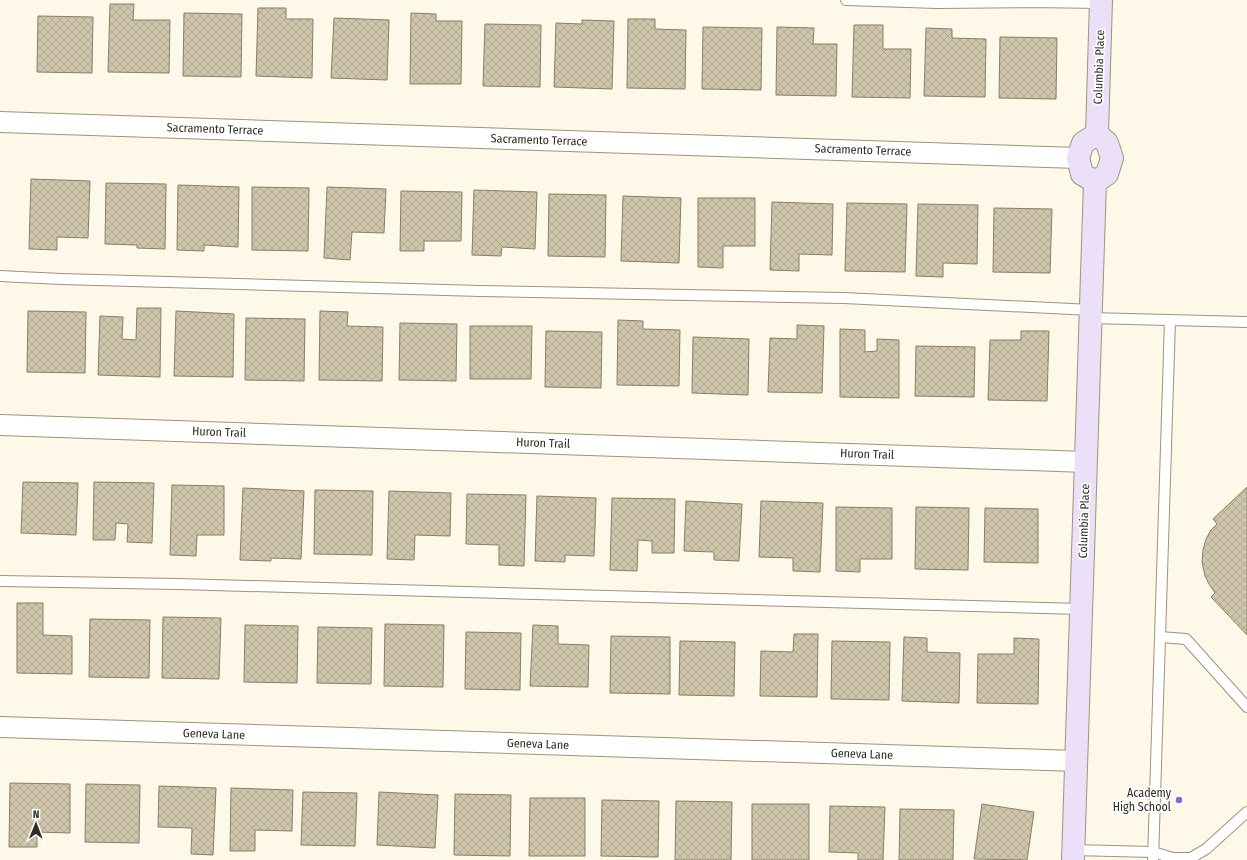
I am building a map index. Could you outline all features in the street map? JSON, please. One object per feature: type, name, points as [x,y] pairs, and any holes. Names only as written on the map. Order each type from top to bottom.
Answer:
[{"type":"street","name":"Columbia Place","points":[[1096,134],[1101,1]]},
{"type":"street","name":"Sacramento Terrace","points":[[0,122],[1078,158]]},
{"type":"street","points":[[1096,134],[1107,143],[1112,158],[1107,174],[1095,182],[1082,174],[1078,158],[1083,142],[1096,134]]},
{"type":"street","name":"Columbia Place","points":[[1073,855],[1095,182]]},
{"type":"street","name":"Huron Trail","points":[[0,425],[1086,462]]},
{"type":"street","name":"Geneva Lane","points":[[0,727],[1076,761]]},
{"type":"lane","points":[[846,0],[937,3],[1101,1]]},
{"type":"lane","points":[[0,276],[77,280],[449,290],[844,298],[1170,320],[1247,322]]},
{"type":"lane","points":[[1153,856],[1170,320]]},
{"type":"lane","points":[[0,581],[178,584],[1081,609]]},
{"type":"lane","points":[[1160,637],[1186,638],[1247,708]]},
{"type":"lane","points":[[1073,855],[1192,858],[1206,849],[1247,812]]},
{"type":"building","points":[[110,4],[134,4],[133,20],[170,20],[169,73],[108,72]]},
{"type":"building","points":[[258,8],[286,8],[286,19],[313,19],[312,78],[256,76]]},
{"type":"building","points":[[184,13],[242,14],[241,77],[183,76]]},
{"type":"building","points":[[411,13],[436,14],[436,21],[462,21],[461,84],[410,84]]},
{"type":"building","points":[[38,16],[93,17],[92,73],[37,72]]},
{"type":"building","points":[[334,18],[389,20],[387,80],[331,78]]},
{"type":"building","points":[[628,19],[655,19],[655,29],[686,30],[685,89],[627,88]]},
{"type":"building","points":[[582,20],[614,21],[612,89],[554,87],[556,23],[582,24]]},
{"type":"building","points":[[485,24],[541,25],[540,87],[483,86]]},
{"type":"building","points":[[854,25],[883,25],[883,49],[911,49],[910,98],[852,97]]},
{"type":"building","points":[[703,27],[762,28],[761,90],[702,89]]},
{"type":"building","points":[[777,27],[814,28],[813,44],[837,44],[836,96],[776,95]]},
{"type":"building","points":[[926,28],[952,29],[952,38],[986,39],[985,97],[924,96]]},
{"type":"building","points":[[1000,37],[1057,38],[1056,99],[999,98]]},
{"type":"building","points":[[31,179],[90,181],[88,238],[57,237],[57,250],[29,249]]},
{"type":"building","points":[[106,183],[166,184],[165,249],[137,248],[137,245],[105,244]]},
{"type":"building","points":[[178,185],[239,187],[238,247],[204,245],[204,251],[177,250]]},
{"type":"building","points":[[252,187],[309,188],[308,251],[252,250]]},
{"type":"building","points":[[327,187],[386,189],[384,233],[352,232],[350,260],[324,258]]},
{"type":"building","points":[[474,190],[537,192],[535,249],[502,247],[501,256],[472,255]]},
{"type":"building","points":[[401,191],[462,192],[461,241],[424,241],[424,251],[400,251]]},
{"type":"building","points":[[549,194],[606,195],[605,257],[548,256]]},
{"type":"building","points":[[623,196],[681,198],[679,263],[621,261]]},
{"type":"building","points":[[698,198],[755,198],[755,246],[723,246],[723,268],[698,267]]},
{"type":"building","points":[[772,202],[833,204],[832,255],[799,254],[799,271],[770,270]]},
{"type":"building","points":[[847,203],[907,204],[905,272],[845,271]]},
{"type":"building","points":[[918,204],[978,205],[977,264],[943,263],[943,277],[916,276]]},
{"type":"building","points":[[994,208],[1052,209],[1050,273],[993,272]]},
{"type":"building","points":[[137,308],[161,308],[160,377],[98,375],[100,316],[123,317],[122,339],[136,340]]},
{"type":"building","points":[[28,311],[86,312],[85,373],[27,372]]},
{"type":"building","points":[[176,311],[234,314],[233,377],[174,376]]},
{"type":"building","points":[[320,311],[348,312],[347,326],[383,327],[382,381],[319,380]]},
{"type":"building","points":[[246,318],[305,319],[304,381],[245,380]]},
{"type":"building","points":[[618,320],[643,321],[643,329],[680,330],[679,386],[617,385]]},
{"type":"building","points":[[400,323],[457,324],[456,381],[399,380]]},
{"type":"building","points":[[797,325],[824,326],[822,393],[768,392],[770,338],[797,339]]},
{"type":"building","points":[[470,326],[532,326],[531,379],[470,379]]},
{"type":"building","points":[[840,329],[865,330],[865,352],[877,351],[877,339],[899,340],[899,398],[840,397]]},
{"type":"building","points":[[546,331],[602,332],[601,388],[545,387]]},
{"type":"building","points":[[1021,331],[1049,331],[1047,401],[988,400],[990,340],[1021,340]]},
{"type":"building","points":[[693,337],[749,339],[748,395],[692,393]]},
{"type":"building","points":[[916,346],[975,347],[974,397],[915,396]]},
{"type":"building","points":[[23,482],[78,483],[76,535],[21,533]]},
{"type":"building","points":[[94,482],[154,483],[152,543],[127,542],[128,524],[116,523],[115,540],[93,540]]},
{"type":"building","points":[[172,485],[224,486],[224,535],[197,535],[196,556],[170,555]]},
{"type":"building","points":[[1247,487],[1247,635],[1211,597],[1215,593],[1205,576],[1202,562],[1206,539],[1211,530],[1217,524],[1213,519]]},
{"type":"building","points":[[243,488],[304,491],[301,559],[271,558],[271,561],[240,560]]},
{"type":"building","points":[[315,490],[373,491],[372,555],[314,554]]},
{"type":"building","points":[[389,491],[451,493],[450,536],[415,535],[414,560],[387,559]]},
{"type":"building","points":[[467,494],[526,495],[524,566],[499,565],[499,545],[466,544]]},
{"type":"building","points":[[537,496],[596,498],[594,556],[565,555],[565,562],[535,561]]},
{"type":"building","points":[[612,498],[675,499],[674,553],[652,553],[652,541],[638,540],[637,571],[610,570]]},
{"type":"building","points":[[686,501],[742,504],[739,561],[714,560],[714,552],[684,551]]},
{"type":"building","points":[[761,501],[823,503],[820,572],[793,571],[793,558],[759,557]]},
{"type":"building","points":[[836,507],[892,508],[892,559],[860,559],[860,572],[836,571]]},
{"type":"building","points":[[916,507],[969,508],[968,570],[915,569]]},
{"type":"building","points":[[985,508],[1038,509],[1038,563],[984,562]]},
{"type":"building","points":[[17,603],[43,603],[43,635],[72,636],[72,674],[17,673]]},
{"type":"building","points":[[163,617],[221,618],[219,679],[162,678]]},
{"type":"building","points":[[90,619],[150,620],[149,678],[89,677]]},
{"type":"building","points":[[385,624],[444,625],[443,687],[384,686]]},
{"type":"building","points":[[245,625],[298,626],[297,683],[244,682]]},
{"type":"building","points":[[533,625],[558,626],[558,644],[589,645],[588,687],[530,686]]},
{"type":"building","points":[[318,627],[372,628],[371,684],[317,683]]},
{"type":"building","points":[[466,632],[521,633],[520,690],[465,689]]},
{"type":"building","points":[[794,634],[818,634],[817,697],[760,696],[761,651],[793,652]]},
{"type":"building","points":[[611,636],[670,637],[670,694],[610,693]]},
{"type":"building","points":[[904,637],[927,638],[927,652],[960,653],[959,703],[902,701]]},
{"type":"building","points":[[1014,638],[1039,639],[1038,704],[977,703],[978,654],[1014,654]]},
{"type":"building","points":[[680,641],[735,642],[734,696],[679,695]]},
{"type":"building","points":[[832,641],[890,642],[889,700],[831,699]]},
{"type":"building","points":[[10,783],[70,784],[70,833],[37,832],[37,847],[9,847]]},
{"type":"building","points":[[86,784],[140,785],[139,843],[85,842]]},
{"type":"building","points":[[159,786],[216,788],[213,855],[191,854],[192,828],[158,827]]},
{"type":"building","points":[[231,788],[293,790],[292,831],[255,830],[255,851],[230,851]]},
{"type":"building","points":[[303,792],[357,793],[355,846],[301,845]]},
{"type":"building","points":[[379,792],[438,795],[435,848],[377,845]]},
{"type":"building","points":[[455,794],[511,795],[510,856],[454,855]]},
{"type":"building","points":[[530,798],[585,798],[585,856],[529,856]]},
{"type":"building","points":[[602,800],[659,801],[658,857],[601,856]]},
{"type":"building","points":[[676,801],[732,802],[731,860],[675,860]]},
{"type":"building","points":[[752,804],[809,804],[809,860],[752,860]]},
{"type":"building","points":[[982,804],[1034,812],[1027,860],[974,859]]},
{"type":"building","points":[[830,806],[885,807],[883,860],[858,860],[858,853],[829,852]]},
{"type":"building","points":[[900,809],[954,810],[953,860],[899,860]]},
{"type":"place","name":"Academy High School","points":[[1179,800]]}]
